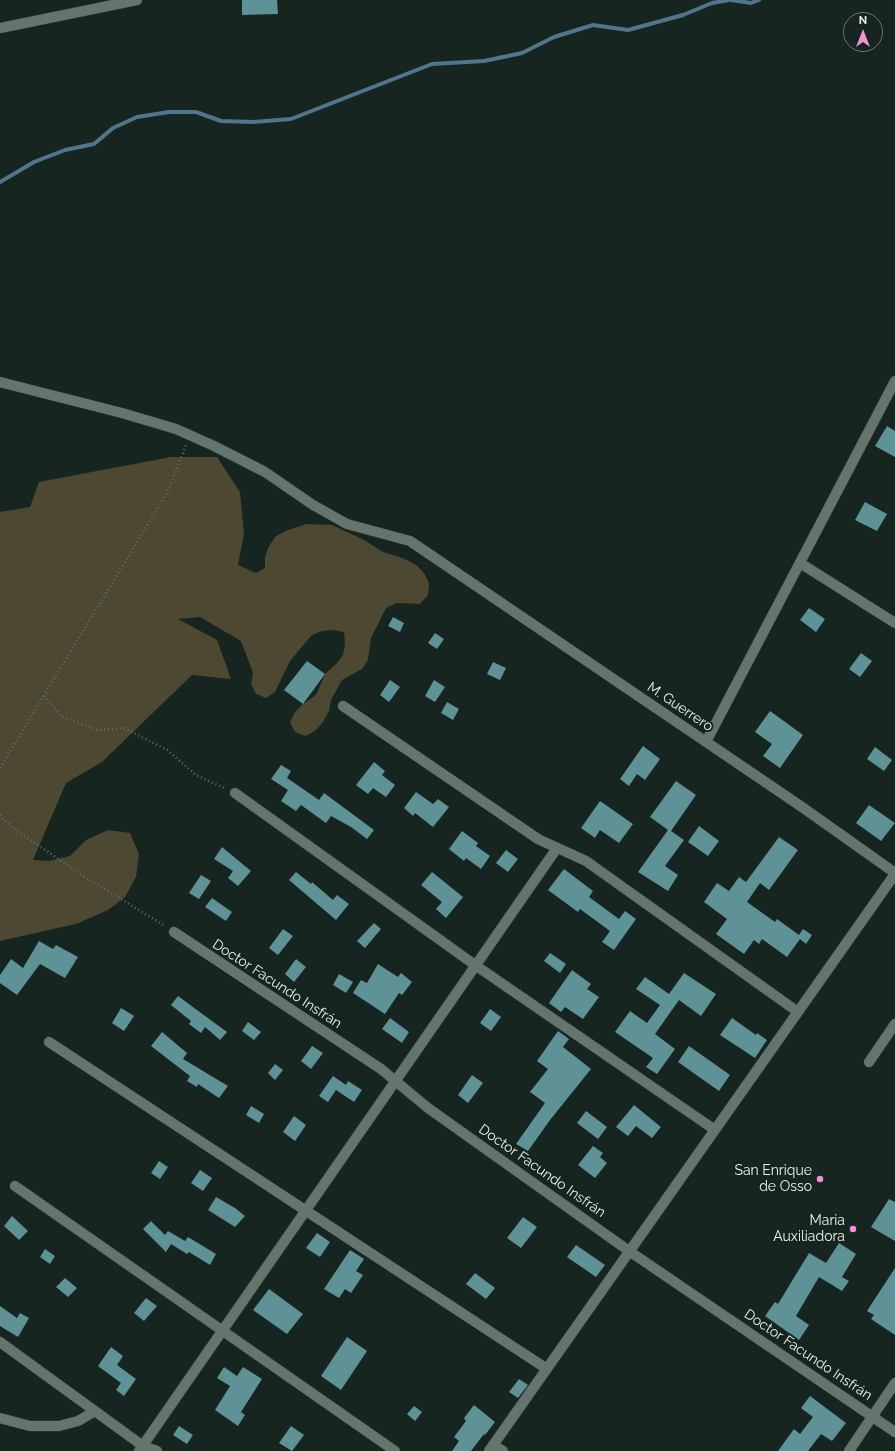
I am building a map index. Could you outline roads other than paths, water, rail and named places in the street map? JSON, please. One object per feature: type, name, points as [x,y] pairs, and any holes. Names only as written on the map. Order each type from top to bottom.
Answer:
[{"type":"street","points":[[0,28],[137,0]]},
{"type":"street","points":[[706,742],[895,381]]},
{"type":"street","name":"M. Guerrero","points":[[0,382],[122,414],[189,435],[265,472],[313,505],[347,524],[410,541],[706,742],[895,873]]},
{"type":"street","points":[[800,563],[895,623]]},
{"type":"street","points":[[343,706],[538,839],[586,861],[798,1012]]},
{"type":"street","points":[[235,793],[475,966],[715,1130]]},
{"type":"street","points":[[141,1448],[557,848]]},
{"type":"street","points":[[503,1451],[491,1448],[895,873]]},
{"type":"street","name":"Doctor Facundo Insfrán","points":[[174,932],[381,1069],[428,1108],[630,1251],[895,1432]]},
{"type":"street","points":[[869,1062],[895,1024]]},
{"type":"street","points":[[49,1042],[547,1369]]},
{"type":"street","points":[[15,1186],[395,1451]]},
{"type":"street","points":[[0,1342],[95,1411],[141,1448],[156,1451]]},
{"type":"street","points":[[849,1451],[895,1383]]},
{"type":"street","points":[[0,1418],[30,1426],[59,1426],[78,1421],[95,1411]]},
{"type":"waterway","points":[[0,182],[34,162],[65,150],[94,144],[113,128],[137,117],[169,112],[196,112],[221,121],[253,122],[291,119],[432,64],[484,61],[522,53],[554,37],[593,25],[628,30],[683,15],[712,3],[729,0]]},
{"type":"waterway","points":[[731,0],[751,3],[759,0]]},
{"type":"place","name":"San Enrique de Osso","points":[[820,1179]]},
{"type":"place","name":"Maria Auxiliadora","points":[[853,1229]]}]
